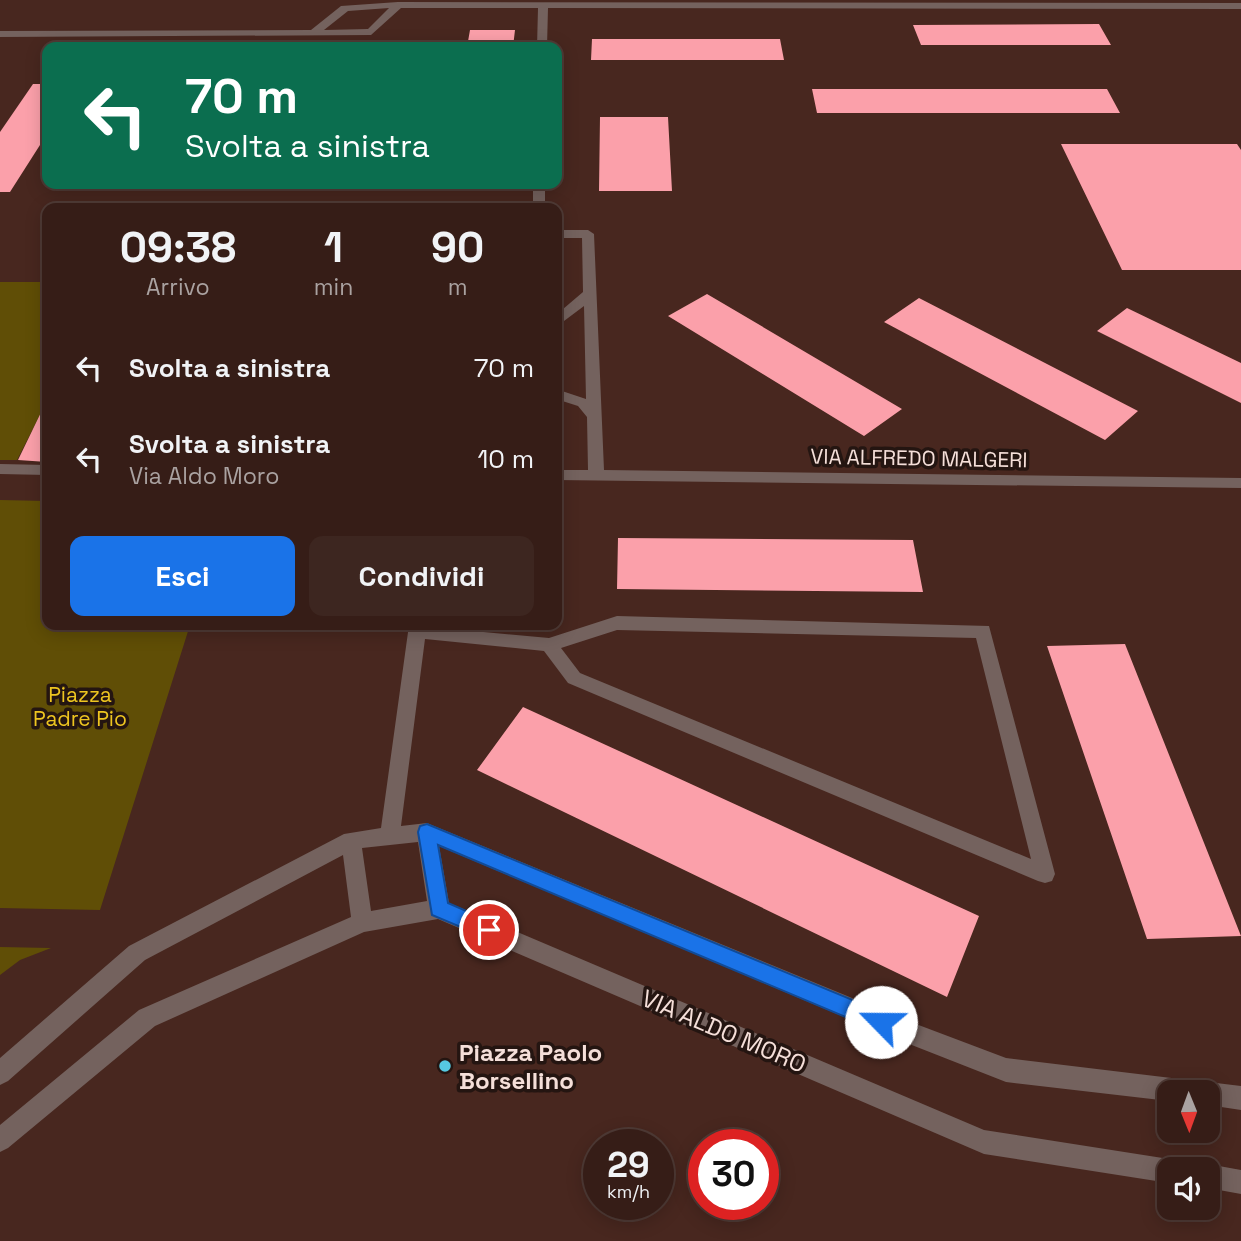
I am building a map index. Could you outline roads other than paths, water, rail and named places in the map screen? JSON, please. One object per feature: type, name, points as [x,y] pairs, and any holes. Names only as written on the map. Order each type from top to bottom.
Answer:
[{"type":"street","points":[[0,34],[371,32],[398,5]]},
{"type":"street","points":[[313,33],[345,8],[398,5],[1241,6]]},
{"type":"street","points":[[542,42],[543,5]]},
{"type":"street","points":[[562,234],[588,234],[596,476]]},
{"type":"street","points":[[562,318],[590,293]]},
{"type":"street","points":[[562,396],[583,403],[594,416]]},
{"type":"street","points":[[0,469],[42,470]]},
{"type":"street","name":"VIA ALFREDO MALGERI","points":[[562,475],[1241,483]]},
{"type":"street","points":[[433,630],[549,645],[617,623],[983,631],[1045,874],[574,678],[549,645]]},
{"type":"street","points":[[390,836],[417,630]]},
{"type":"street","points":[[0,1140],[147,1018],[362,922],[439,909],[427,832]]},
{"type":"street","points":[[0,1073],[137,953],[351,840],[427,832],[907,1032],[1006,1070],[1157,1088]]},
{"type":"street","points":[[351,840],[362,922]]},
{"type":"street","name":"VIA ALDO MORO","points":[[439,909],[984,1142],[1157,1169]]},
{"type":"street","points":[[1220,1095],[1241,1098]]},
{"type":"street","points":[[1220,1179],[1241,1182]]},
{"type":"place","name":"Piazza Paolo Borsellino","points":[[445,1066]]},
{"type":"park label","name":"Piazza Padre Pio","points":[[80,706]]}]
